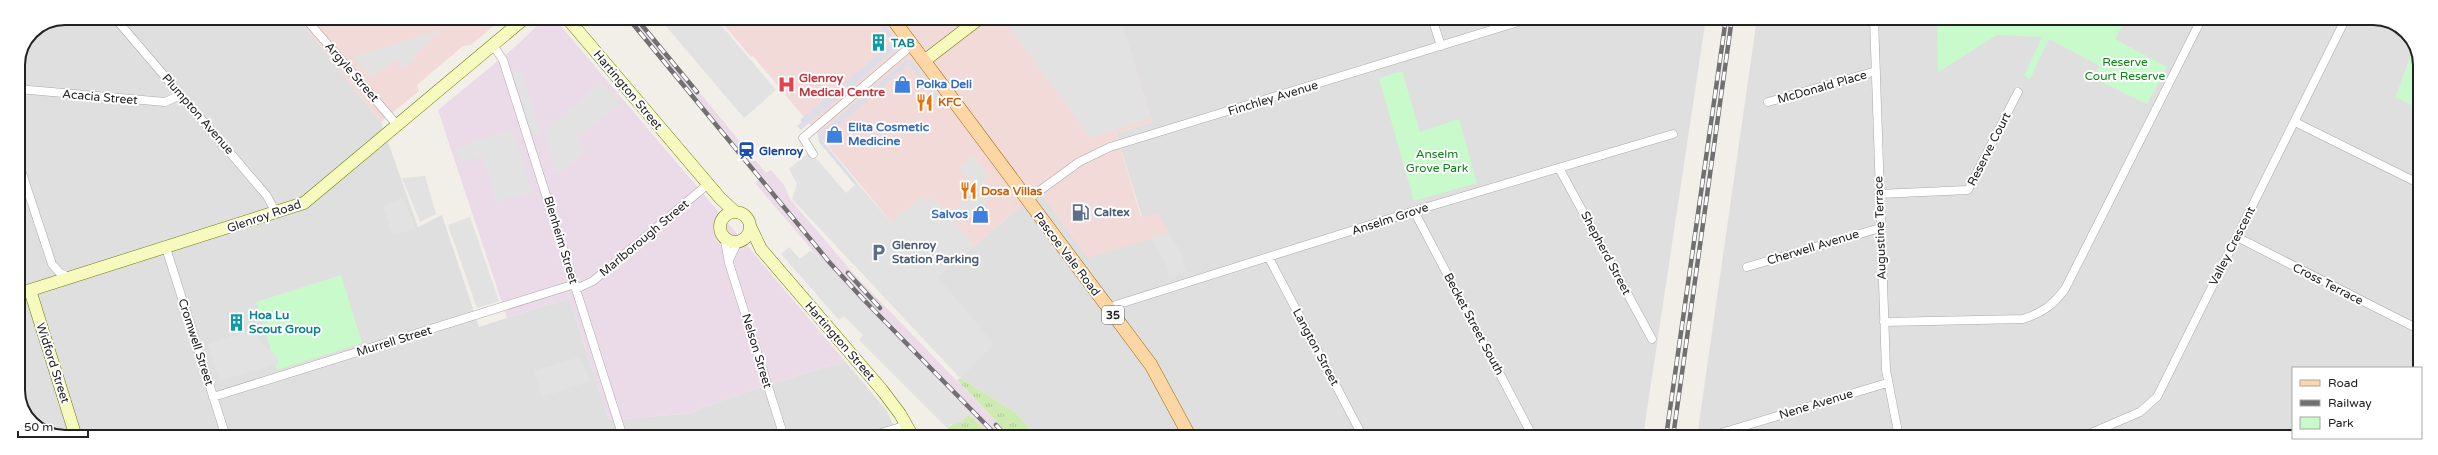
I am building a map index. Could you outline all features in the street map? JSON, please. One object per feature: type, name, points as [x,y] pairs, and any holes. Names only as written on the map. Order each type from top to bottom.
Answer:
[{"type":"main road","name":"Pascoe Vale Road","points":[[897,25],[1151,365],[1186,430]]},
{"type":"street","name":"Plumpton Avenue","points":[[121,25],[268,196],[276,213]]},
{"type":"street","name":"Argyle Street","points":[[311,25],[398,126]]},
{"type":"street","name":"Glenroy Road","points":[[25,292],[304,203],[312,198],[398,126],[516,25]]},
{"type":"street","name":"Hartington Street","points":[[573,25],[720,198],[735,212]]},
{"type":"street","points":[[924,61],[971,25]]},
{"type":"street","points":[[1434,25],[1441,46]]},
{"type":"street","name":"Finchley Avenue","points":[[1027,200],[1078,162],[1110,147],[1508,25]]},
{"type":"street","name":"Augustine Terrace","points":[[1874,25],[1880,228],[1887,383],[1897,430]]},
{"type":"street","points":[[1884,322],[2023,319],[2039,314],[2055,302],[2065,289],[2198,25]]},
{"type":"street","name":"Valley Crescent","points":[[2098,430],[2140,412],[2157,396],[2343,25]]},
{"type":"street","name":"Blenheim Street","points":[[493,45],[503,60],[621,430]]},
{"type":"street","points":[[813,154],[803,138],[912,45]]},
{"type":"street","name":"McDonald Place","points":[[1768,102],[1876,71]]},
{"type":"street","name":"Acacia Street","points":[[25,90],[165,102],[180,95]]},
{"type":"street","name":"Reserve Court","points":[[1879,194],[1968,190],[2018,92]]},
{"type":"street","points":[[2295,122],[2413,181]]},
{"type":"street","name":"Anselm Grove","points":[[1109,310],[1116,305],[1269,258],[1414,211],[1673,134]]},
{"type":"street","name":"Shepherd Street","points":[[1560,168],[1652,339]]},
{"type":"street","points":[[25,183],[49,258],[55,269],[71,278]]},
{"type":"street","name":"Marlborough Street","points":[[576,286],[593,280],[708,184]]},
{"type":"street","points":[[720,198],[723,218],[721,228],[724,236],[740,240]]},
{"type":"street","name":"Becket Street South","points":[[1414,211],[1529,430]]},
{"type":"street","points":[[723,218],[735,212],[744,214],[750,226],[748,234],[740,240],[729,259],[730,265]]},
{"type":"street","name":"Hartington Street","points":[[750,226],[761,249],[882,390],[909,430]]},
{"type":"street","name":"Cherwell Avenue","points":[[1747,267],[1880,228]]},
{"type":"street","name":"Nelson Street","points":[[724,236],[730,265],[782,430]]},
{"type":"street","name":"Cross Terrace","points":[[2236,237],[2413,326]]},
{"type":"street","name":"Hartington Street","points":[[740,240],[761,249]]},
{"type":"street","name":"Cromwell Street","points":[[166,248],[224,430]]},
{"type":"street","name":"Langton Street","points":[[1269,258],[1359,430]]},
{"type":"street","name":"Murrell Street","points":[[213,397],[576,286]]},
{"type":"street","name":"Widford Street","points":[[25,295],[73,430]]},
{"type":"street","name":"Nene Avenue","points":[[1735,430],[1887,383]]},
{"type":"street","points":[[890,430],[906,425]]},
{"type":"shaded area","points":[[66,25],[304,25],[381,122],[418,227],[442,215],[479,327],[569,298],[609,420],[694,413],[698,409],[761,387],[845,361],[887,411],[896,430],[60,430],[52,428],[41,422],[32,412],[26,400],[25,392],[25,66],[28,50],[37,37],[43,32],[50,28]]},
{"type":"shaded area","points":[[304,25],[495,25],[471,45],[463,46],[417,85],[419,91],[381,122]]},
{"type":"shaded area","points":[[538,25],[560,25],[845,361],[761,387],[698,409],[694,413],[609,420],[569,298],[507,318],[438,110],[516,46]]},
{"type":"shaded area","points":[[632,25],[644,25],[766,173],[771,170],[784,185],[790,199],[853,273],[1004,430],[985,430],[830,271],[755,183],[759,180]]},
{"type":"shaded area","points":[[665,25],[721,25],[776,90],[744,118]]},
{"type":"shaded area","points":[[724,25],[1122,25],[1152,122],[1116,133],[1141,217],[1158,213],[1169,233],[1088,258],[1039,191],[937,277],[753,56],[751,57]]},
{"type":"shaded area","points":[[880,25],[885,25],[895,38],[896,48],[801,130],[797,126],[802,122],[800,120],[889,45],[890,39]]},
{"type":"shaded area","points":[[1007,25],[1122,25],[1150,118],[1091,138]]},
{"type":"shaded area","points":[[1122,25],[1705,25],[1644,430],[1030,430],[1016,413],[960,378],[993,344],[937,277],[1039,191],[1142,217],[1116,133],[1152,122]]},
{"type":"shaded area","points":[[1756,25],[2378,25],[2395,32],[2406,43],[2410,50],[2411,55],[2396,97],[2413,106],[2413,367],[2292,367],[2292,430],[1698,430]]},
{"type":"shaded area","points":[[443,29],[413,55],[416,58],[403,69],[395,59],[372,78],[353,57]]},
{"type":"shaded area","points":[[906,60],[913,62],[946,107],[943,110],[911,67],[907,66],[822,140],[857,183],[855,185],[819,142],[818,135]]},
{"type":"shaded area","points":[[512,69],[522,73],[541,136],[531,133]]},
{"type":"shaded area","points":[[600,83],[621,103],[577,138],[585,152],[556,175],[544,131]]},
{"type":"shaded area","points":[[512,129],[532,192],[496,202],[483,156],[460,163],[456,148]]},
{"type":"shaded area","name":"Glenroy Station Parking","points":[[810,151],[846,193],[857,183],[891,222],[922,196],[927,202],[933,197],[974,245],[937,276],[994,344],[960,378],[792,199],[797,184],[789,169]]},
{"type":"shaded area","points":[[973,156],[989,176],[984,181],[995,195],[961,223],[951,212],[977,190],[959,168]]},
{"type":"shaded area","points":[[425,176],[436,214],[420,222],[402,178]]},
{"type":"shaded area","points":[[404,198],[415,228],[393,236],[383,206]]},
{"type":"shaded area","points":[[470,217],[499,301],[477,308],[448,225]]},
{"type":"shaded area","points":[[1169,233],[1182,254],[1186,272],[1169,277],[1167,266],[1151,238]]},
{"type":"shaded area","points":[[789,247],[800,259],[811,250],[969,414],[962,422],[951,424],[947,428],[859,340],[863,335],[844,316],[839,320],[781,254]]},
{"type":"shaded area","points":[[256,329],[260,342],[275,354],[279,363],[220,381],[208,344]]},
{"type":"shaded area","points":[[580,357],[590,381],[542,397],[534,371]]},
{"type":"green space","name":"Reserve Court Reserve","points":[[1937,25],[2122,25],[2115,39],[2167,67],[2147,104],[2093,78],[2100,66],[2049,39],[2030,79],[2024,76],[2042,37],[1997,35],[1938,72]]},
{"type":"green space","points":[[2411,55],[2413,63],[2413,106],[2396,97]]},
{"type":"green space","name":"Anselm Grove Park","points":[[1402,71],[1420,132],[1459,119],[1477,183],[1414,201],[1379,78]]},
{"type":"green space","points":[[341,275],[362,343],[277,370],[256,302]]},
{"type":"green space","points":[[960,378],[1016,413],[1030,430],[1004,430],[957,380]]},
{"type":"green space","points":[[969,414],[985,430],[948,430],[947,428]]},
{"type":"railway","points":[[634,25],[830,263],[863,299],[991,430]]},
{"type":"railway","points":[[642,25],[697,92]]},
{"type":"railway","points":[[1667,430],[1725,25]]},
{"type":"railway","points":[[1674,430],[1731,25]]},
{"type":"railway","points":[[848,273],[880,308]]},
{"type":"railway","points":[[996,425],[1001,430]]},
{"type":"place","name":"TAB","points":[[878,43]]},
{"type":"place","name":"Polka Deli","points":[[903,84]]},
{"type":"place","name":"Glenroy Medical Centre","points":[[786,85]]},
{"type":"place","name":"KFC","points":[[925,102]]},
{"type":"place","name":"Elita Cosmetic Medicine","points":[[835,134]]},
{"type":"place","name":"Glenroy","points":[[746,151]]},
{"type":"place","name":"Dosa Villas","points":[[968,191]]},
{"type":"place","name":"Caltex","points":[[1081,212]]},
{"type":"place","name":"Salvos","points":[[981,214]]},
{"type":"place","name":"Glenroy Station Parking","points":[[879,252]]},
{"type":"place","name":"Hoa Lu Scout Group","points":[[236,322]]}]
